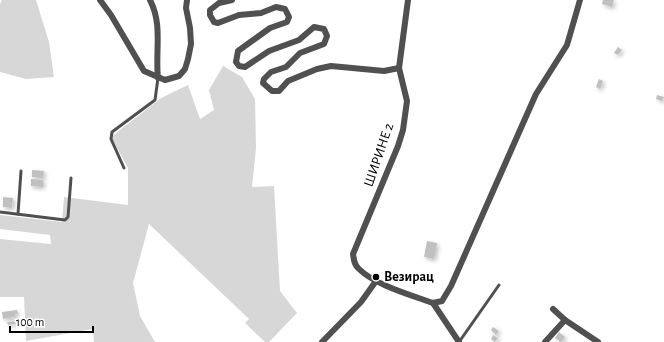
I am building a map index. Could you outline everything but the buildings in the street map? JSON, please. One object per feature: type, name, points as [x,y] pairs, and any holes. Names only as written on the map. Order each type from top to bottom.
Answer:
[{"type":"street","points":[[100,0],[111,15],[144,71],[158,78],[172,79],[179,76],[185,69],[191,44],[190,28],[186,8],[187,0]]},
{"type":"street","points":[[150,0],[154,8],[158,24],[156,65],[158,78]]},
{"type":"street","points":[[232,0],[219,3],[210,10],[210,15],[214,22],[218,23],[239,15],[261,13],[276,7],[286,10],[289,18],[287,22],[270,28],[238,51],[236,62],[239,66],[245,67],[269,51],[299,40],[314,27],[324,30],[327,36],[324,44],[300,53],[286,67],[272,72],[264,79],[263,83],[272,91],[279,91],[288,81],[303,74],[331,66],[384,72],[399,68]]},
{"type":"street","name":"ШИРИНЕ 2","points":[[408,0],[399,68],[406,100],[403,130],[398,146],[354,254],[354,262],[358,268],[376,281],[433,303]]},
{"type":"street","points":[[459,342],[433,303],[442,301],[451,286],[536,94],[567,45],[580,0]]},
{"type":"street","points":[[322,342],[362,302],[376,281]]},
{"type":"street","points":[[553,309],[565,320],[598,342]]},
{"type":"street","points":[[545,342],[565,320]]},
{"type":"lane","points":[[124,168],[111,140],[112,132],[156,100],[158,78]]},
{"type":"lane","points":[[18,214],[21,171]]},
{"type":"lane","points":[[0,212],[65,220],[68,217],[71,178]]},
{"type":"lane","points":[[459,342],[499,286]]},
{"type":"shaded area","points":[[2,0],[36,0],[49,42],[54,77],[26,79],[0,72],[0,4]]},
{"type":"shaded area","points":[[223,66],[242,77],[255,99],[256,148],[252,187],[274,186],[280,291],[297,313],[269,342],[265,342],[245,323],[249,319],[149,224],[133,283],[140,316],[155,342],[94,342],[93,329],[26,341],[24,297],[0,297],[0,239],[51,244],[50,235],[0,229],[0,215],[62,222],[64,197],[128,205],[128,168],[111,137],[161,98],[188,85],[200,119],[214,110],[209,90]]},
{"type":"place","name":"Везирац","points":[[376,277]]}]
